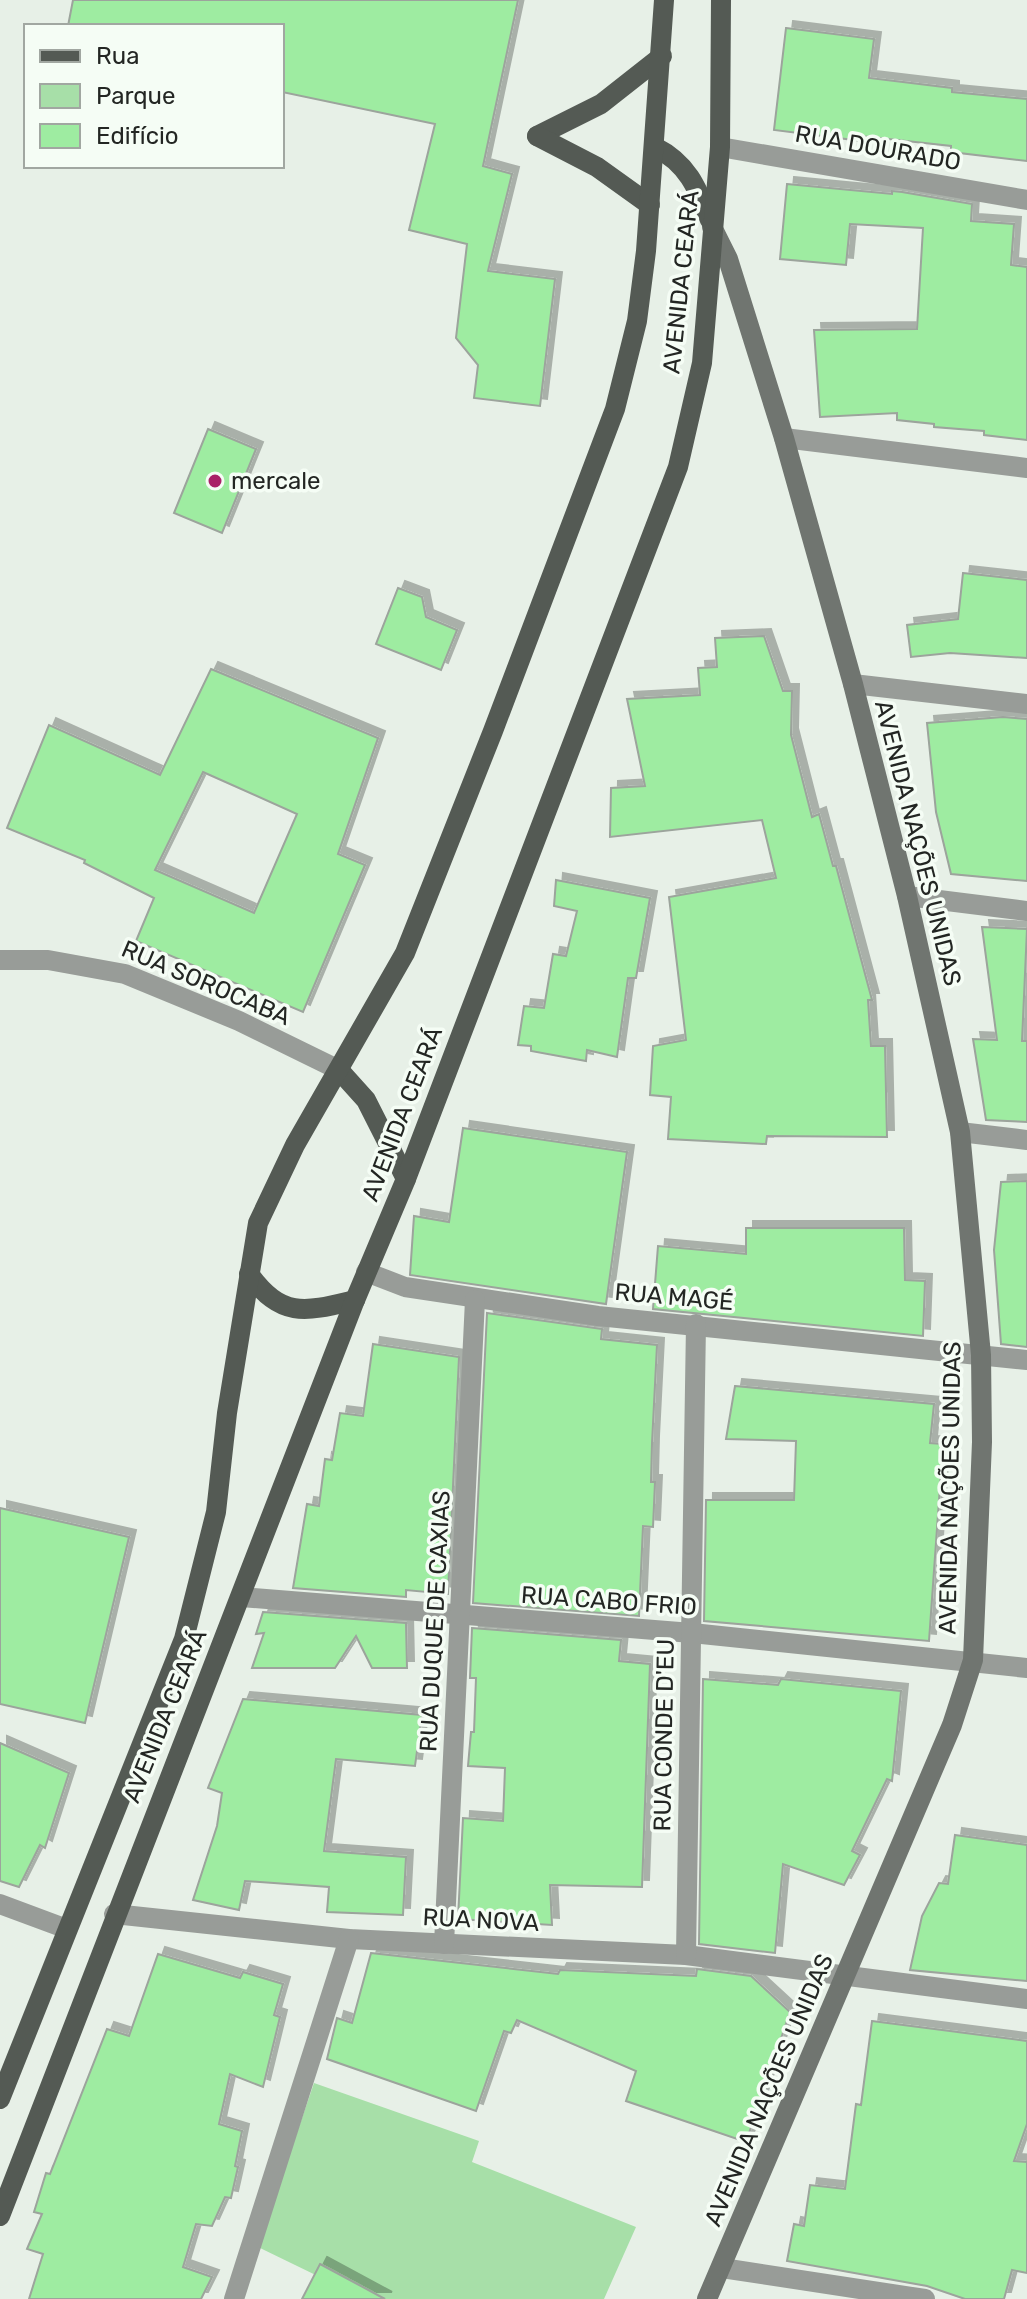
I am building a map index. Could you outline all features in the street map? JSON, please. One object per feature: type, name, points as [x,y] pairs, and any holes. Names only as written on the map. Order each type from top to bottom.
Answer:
[{"type":"main road","name":"AVENIDA CEARÁ","points":[[0,2099],[184,1639],[216,1512],[227,1413],[258,1223],[295,1145],[405,953],[615,409],[637,321],[655,147],[664,0]]},
{"type":"main road","name":"AVENIDA CEARÁ","points":[[0,2216],[114,1914],[366,1272],[406,1179],[678,467],[702,363],[720,147],[721,0]]},
{"type":"main road","points":[[650,205],[597,167],[537,136],[601,104],[662,56]]},
{"type":"main road","points":[[655,147],[674,156],[688,171],[712,227]]},
{"type":"main road","points":[[339,1070],[366,1100],[406,1179]]},
{"type":"main road","points":[[249,1274],[266,1297],[283,1308],[316,1310],[355,1300]]},
{"type":"street","name":"RUA DOURADO","points":[[720,147],[1027,200]]},
{"type":"street","name":"AVENIDA NAÇÕES UNIDAS","points":[[707,2299],[952,1725],[973,1660],[982,1442],[981,1355],[960,1132],[907,896],[853,684],[784,438],[728,259],[712,227]]},
{"type":"street","points":[[784,438],[1027,468]]},
{"type":"street","points":[[853,684],[1027,704]]},
{"type":"street","points":[[907,896],[1027,911]]},
{"type":"street","name":"RUA SOROCABA","points":[[0,960],[48,960],[125,974],[239,1021],[339,1070]]},
{"type":"street","points":[[960,1132],[1027,1140]]},
{"type":"street","name":"RUA MAGÉ","points":[[366,1272],[405,1287],[475,1300],[598,1316],[1027,1360]]},
{"type":"street","name":"RUA DUQUE DE CAXIAS","points":[[444,1944],[475,1300]]},
{"type":"street","name":"RUA CONDE D'EU","points":[[686,1955],[696,1324]]},
{"type":"street","name":"RUA CABO FRIO","points":[[241,1597],[692,1633],[1027,1668]]},
{"type":"street","points":[[0,1904],[67,1929]]},
{"type":"street","name":"RUA NOVA","points":[[114,1914],[349,1939],[686,1955],[1027,1999]]},
{"type":"street","points":[[234,2299],[349,1939]]},
{"type":"street","points":[[722,2268],[925,2299]]},
{"type":"green space","points":[[314,2083],[479,2141],[472,2162],[636,2227],[604,2299],[365,2299],[258,2247]]},
{"type":"building","points":[[73,0],[518,0],[483,166],[512,174],[488,271],[555,279],[540,406],[474,398],[478,365],[456,338],[467,244],[409,230],[435,124],[284,92],[284,24],[68,24]]},
{"type":"building","points":[[786,28],[874,39],[869,78],[952,88],[952,92],[1027,99],[1027,161],[951,152],[951,146],[862,136],[862,141],[774,130]]},
{"type":"building","points":[[787,184],[892,194],[892,191],[902,192],[972,204],[971,221],[1014,224],[1011,265],[1027,267],[1027,440],[897,420],[897,413],[820,417],[814,330],[917,329],[923,228],[850,224],[846,265],[780,259]]},
{"type":"building","name":"mercale","points":[[208,429],[256,449],[222,533],[174,513]]},
{"type":"building","points":[[963,573],[1027,580],[1027,658],[950,653],[911,657],[907,625],[958,619]]},
{"type":"building","points":[[398,588],[422,597],[426,617],[457,630],[441,670],[376,644]]},
{"type":"building","points":[[764,636],[783,691],[792,691],[791,735],[812,817],[819,814],[872,1000],[868,1000],[871,1046],[885,1046],[887,1137],[767,1136],[766,1144],[668,1139],[671,1097],[650,1095],[653,1046],[686,1040],[669,897],[776,878],[762,820],[610,837],[611,788],[645,786],[627,699],[700,695],[698,668],[717,667],[715,638]]},
{"type":"building","points":[[211,669],[378,738],[338,854],[365,865],[303,1012],[136,941],[154,898],[84,863],[85,860],[7,828],[49,725],[160,775]],"holes":[[[203,772],[297,814],[254,913],[155,870]]]},
{"type":"building","points":[[1003,717],[1027,719],[1027,881],[951,874],[936,812],[927,723]]},
{"type":"building","points":[[556,880],[650,898],[636,978],[628,978],[617,1057],[587,1050],[586,1061],[531,1051],[531,1046],[518,1045],[524,1006],[544,1008],[553,954],[566,956],[577,911],[554,906]]},
{"type":"building","points":[[982,927],[1027,929],[1022,1041],[1027,1041],[1027,1122],[986,1120],[973,1039],[997,1040]]},
{"type":"building","points":[[463,1128],[627,1152],[606,1304],[410,1275],[414,1216],[449,1222]]},
{"type":"building","points":[[1027,1181],[1027,1347],[1001,1344],[994,1250],[1001,1182]]},
{"type":"building","points":[[746,1228],[904,1228],[905,1280],[925,1281],[923,1336],[653,1309],[658,1246],[746,1254]]},
{"type":"building","points":[[487,1313],[602,1329],[601,1339],[657,1345],[651,1482],[655,1482],[653,1527],[643,1526],[639,1616],[473,1603]]},
{"type":"building","points":[[373,1344],[459,1357],[448,1594],[406,1590],[406,1597],[293,1588],[307,1504],[319,1506],[325,1459],[332,1460],[340,1413],[363,1416]]},
{"type":"building","points":[[735,1386],[934,1404],[930,1443],[943,1444],[929,1641],[704,1621],[706,1500],[794,1500],[796,1441],[726,1439]]},
{"type":"building","points":[[0,1508],[129,1537],[85,1723],[0,1704]]},
{"type":"building","points":[[263,1612],[406,1623],[407,1668],[372,1668],[356,1636],[335,1668],[252,1668],[264,1633],[256,1634]]},
{"type":"building","points":[[472,1628],[621,1640],[619,1661],[650,1664],[642,1887],[550,1885],[552,1925],[458,1919],[463,1818],[503,1821],[505,1768],[468,1766],[471,1732],[474,1732],[476,1678],[470,1678]]},
{"type":"building","points":[[703,1679],[778,1685],[781,1679],[901,1691],[892,1781],[887,1779],[852,1851],[860,1855],[844,1885],[783,1864],[775,1953],[699,1944]]},
{"type":"building","points":[[243,1699],[422,1715],[415,1766],[336,1759],[324,1851],[406,1857],[403,1915],[327,1912],[329,1887],[245,1881],[239,1910],[193,1900],[217,1826],[222,1793],[208,1788]]},
{"type":"building","points":[[0,1743],[69,1773],[45,1848],[40,1845],[19,1887],[0,1881]]},
{"type":"building","points":[[955,1835],[1027,1845],[1027,1981],[910,1970],[922,1916],[939,1883],[948,1884]]},
{"type":"building","points":[[371,1953],[558,1974],[560,1970],[696,1976],[697,1969],[751,1976],[790,2012],[746,2142],[626,2101],[636,2071],[517,2020],[511,2033],[504,2031],[476,2111],[327,2059],[337,2018],[352,2023]]},
{"type":"building","points":[[158,1954],[240,1978],[243,1972],[283,1984],[274,2015],[280,2017],[263,2087],[230,2074],[219,2124],[242,2131],[231,2198],[225,2197],[212,2226],[196,2224],[183,2267],[212,2277],[201,2299],[29,2299],[43,2254],[27,2249],[42,2214],[34,2212],[46,2173],[50,2174],[107,2029],[129,2036]]},
{"type":"building","points":[[872,2021],[1027,2041],[1027,2124],[1014,2161],[1027,2162],[1027,2273],[1012,2270],[1004,2299],[965,2299],[927,2286],[787,2261],[794,2224],[804,2226],[810,2185],[845,2189],[856,2104],[861,2105]]},
{"type":"building","points":[[320,2264],[385,2299],[302,2299]]},
{"type":"place","name":"mercale","points":[[215,481]]}]
